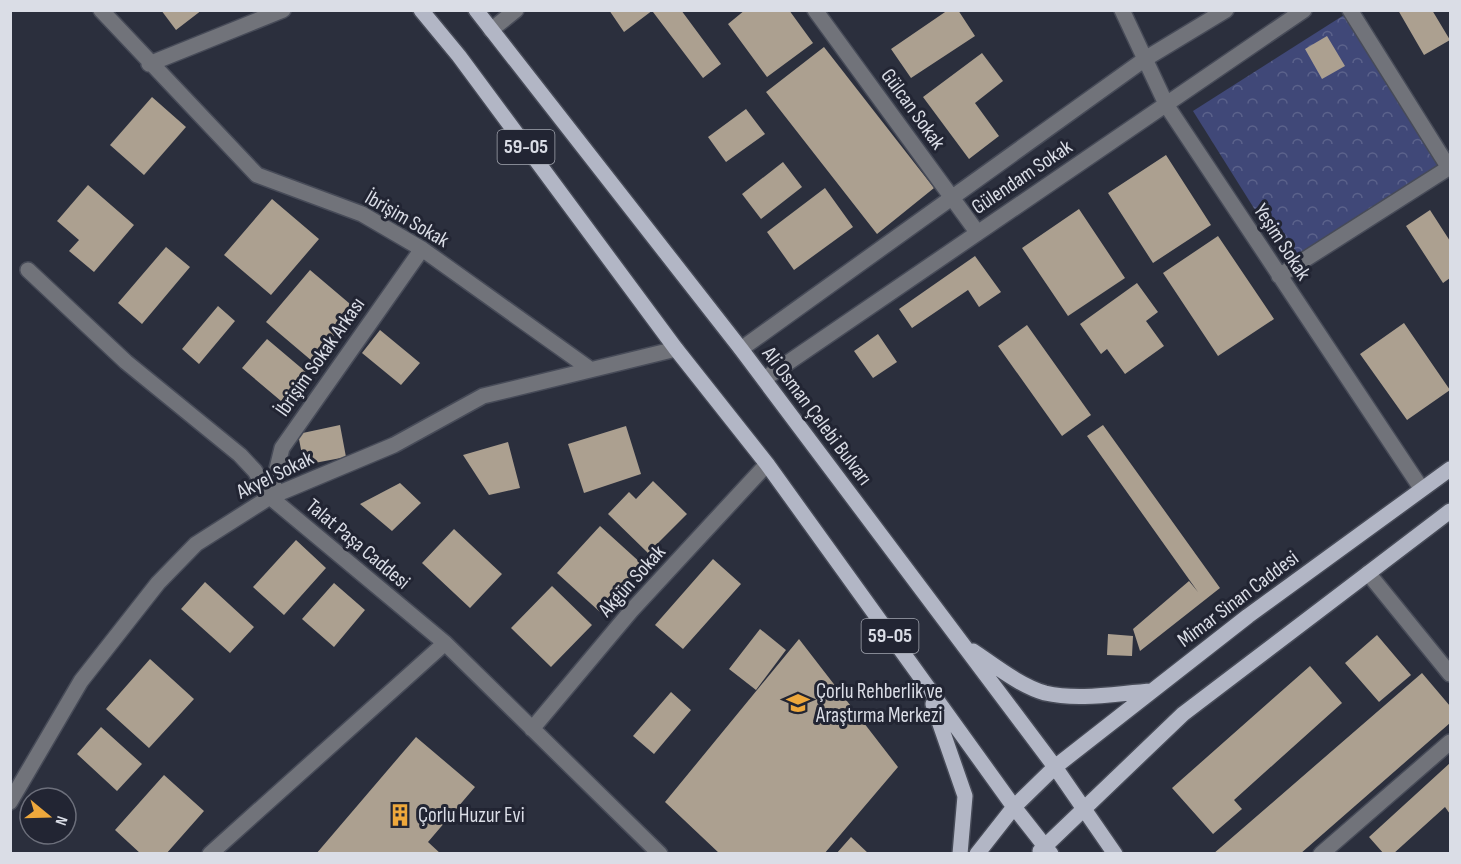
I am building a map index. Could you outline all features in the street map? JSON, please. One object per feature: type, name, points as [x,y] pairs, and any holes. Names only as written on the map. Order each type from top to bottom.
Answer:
[{"type":"main road","name":"59-05","points":[[421,10],[459,56],[676,350],[767,464],[1045,851]]},
{"type":"main road","name":"Ali Osman Çelebi Bulvarı","points":[[476,10],[764,379],[1055,766],[1115,854]]},
{"type":"main road","name":"Mimar Sinan Caddesi","points":[[977,854],[1014,807],[1055,766],[1421,488],[1450,469]]},
{"type":"main road","points":[[1045,851],[1084,808],[1183,714],[1450,511]]},
{"type":"main road","points":[[963,644],[1008,674],[1044,692],[1082,696],[1152,691]]},
{"type":"main road","points":[[927,687],[964,796],[960,854]]},
{"type":"street","name":"İbrişim Sokak","points":[[101,10],[149,64],[257,175],[362,214],[422,249],[590,369]]},
{"type":"street","points":[[149,64],[283,10]]},
{"type":"street","points":[[491,30],[516,10]]},
{"type":"street","name":"Gülcan Sokak","points":[[815,10],[977,232]]},
{"type":"street","name":"Yeşim Sokak","points":[[1122,10],[1167,106],[1421,488]]},
{"type":"street","name":"Gülendam Sokak","points":[[741,349],[1145,59],[1226,10]]},
{"type":"street","name":"Gülendam Sokak","points":[[764,379],[977,232],[1167,106],[1304,10]]},
{"type":"street","points":[[1279,276],[1450,167],[1350,10]]},
{"type":"street","name":"İbrişim Sokak Arkası","points":[[270,497],[282,448],[422,249]]},
{"type":"street","name":"Talat Paşa Caddesi","points":[[28,270],[126,362],[240,455],[255,471],[270,497],[445,643],[660,854]]},
{"type":"street","name":"Akyel Sokak","points":[[10,802],[81,681],[158,583],[196,544],[270,497],[394,445],[483,396],[676,350]]},
{"type":"street","name":"Akgün Sokak","points":[[532,729],[631,611],[767,464]]},
{"type":"street","points":[[1368,573],[1450,674]]},
{"type":"street","points":[[210,854],[445,643]]},
{"type":"street","points":[[1321,854],[1450,742]]},
{"type":"green space","points":[[1344,15],[1441,167],[1289,264],[1193,111]]},
{"type":"building","points":[[161,10],[202,10],[176,30]]},
{"type":"building","points":[[609,10],[653,10],[624,32]]},
{"type":"building","points":[[681,10],[721,64],[703,78],[653,12]]},
{"type":"building","points":[[745,10],[789,10],[813,43],[767,77],[728,24]]},
{"type":"building","points":[[948,10],[958,10],[975,36],[911,78],[891,49]]},
{"type":"building","points":[[1398,10],[1432,10],[1450,40],[1424,55]]},
{"type":"building","points":[[1327,36],[1345,66],[1322,79],[1305,49]]},
{"type":"building","points":[[824,47],[934,188],[877,234],[766,92]]},
{"type":"building","points":[[982,53],[1003,81],[975,103],[999,136],[969,159],[923,97]]},
{"type":"building","points":[[152,97],[186,127],[144,175],[110,145]]},
{"type":"building","points":[[746,109],[765,134],[726,162],[708,137]]},
{"type":"building","points":[[1166,155],[1211,225],[1153,263],[1108,193]]},
{"type":"building","points":[[783,162],[802,187],[761,219],[742,194]]},
{"type":"building","points":[[88,185],[134,225],[94,272],[69,251],[79,240],[57,221]]},
{"type":"building","points":[[825,188],[853,227],[794,270],[767,232]]},
{"type":"building","points":[[272,199],[319,239],[271,295],[224,255]]},
{"type":"building","points":[[1079,209],[1125,278],[1068,316],[1022,248]]},
{"type":"building","points":[[1430,210],[1450,241],[1450,278],[1443,283],[1406,226]]},
{"type":"building","points":[[1218,236],[1274,319],[1218,356],[1163,273]]},
{"type":"building","points":[[166,247],[190,267],[142,324],[118,303]]},
{"type":"building","points":[[975,256],[1001,292],[979,307],[968,290],[912,328],[899,309]]},
{"type":"building","points":[[310,270],[356,309],[312,361],[266,322]]},
{"type":"building","points":[[1137,283],[1158,312],[1146,321],[1164,346],[1125,374],[1107,349],[1101,354],[1080,324]]},
{"type":"building","points":[[218,306],[235,321],[199,364],[182,349]]},
{"type":"building","points":[[1404,323],[1450,390],[1407,420],[1360,354]]},
{"type":"building","points":[[1027,325],[1091,415],[1062,436],[998,346]]},
{"type":"building","points":[[380,330],[420,363],[401,385],[362,353]]},
{"type":"building","points":[[878,334],[897,362],[873,378],[854,351]]},
{"type":"building","points":[[267,339],[306,372],[281,401],[242,368]]},
{"type":"building","points":[[340,425],[346,457],[304,465],[298,434]]},
{"type":"building","points":[[1103,425],[1220,588],[1140,651],[1133,629],[1189,581],[1198,592],[1087,436]]},
{"type":"building","points":[[626,426],[641,474],[584,493],[568,444]]},
{"type":"building","points":[[508,442],[520,488],[489,495],[463,455]]},
{"type":"building","points":[[653,481],[687,514],[648,553],[608,514],[629,492],[636,499]]},
{"type":"building","points":[[400,483],[421,503],[392,531],[360,504]]},
{"type":"building","points":[[600,526],[643,565],[600,612],[557,573]]},
{"type":"building","points":[[454,529],[502,574],[470,608],[422,563]]},
{"type":"building","points":[[296,540],[326,568],[284,615],[253,587]]},
{"type":"building","points":[[713,559],[741,584],[683,649],[655,625]]},
{"type":"building","points":[[205,582],[254,627],[230,653],[181,609]]},
{"type":"building","points":[[334,583],[365,610],[334,647],[302,619]]},
{"type":"building","points":[[552,586],[592,625],[551,667],[511,628]]},
{"type":"building","points":[[760,629],[786,650],[756,690],[729,669]]},
{"type":"building","points":[[1108,634],[1133,636],[1132,656],[1107,655]]},
{"type":"building","points":[[1377,635],[1411,675],[1379,702],[1345,663]]},
{"type":"building","name":"Çorlu Rehberlik ve Araştırma Merkezi","points":[[799,639],[898,767],[824,854],[720,854],[665,802]]},
{"type":"building","points":[[150,659],[194,699],[149,748],[106,709]]},
{"type":"building","points":[[1310,666],[1342,703],[1234,800],[1242,809],[1213,834],[1172,788]]},
{"type":"building","points":[[1422,673],[1450,706],[1450,723],[1300,854],[1213,854]]},
{"type":"building","points":[[671,692],[691,710],[654,754],[633,736]]},
{"type":"building","points":[[101,727],[142,764],[117,791],[77,754]]},
{"type":"building","name":"Çorlu Huzur Evi","points":[[416,737],[475,787],[428,842],[441,854],[316,854]]},
{"type":"building","points":[[1450,763],[1450,814],[1445,807],[1393,854],[1384,854],[1369,837]]},
{"type":"building","points":[[164,775],[204,811],[166,854],[141,854],[115,830]]},
{"type":"building","points":[[851,837],[869,854],[836,854]]},
{"type":"place","name":"Çorlu Rehberlik ve Araştırma Merkezi","points":[[798,703]]},
{"type":"place","name":"Çorlu Huzur Evi","points":[[400,815]]}]
